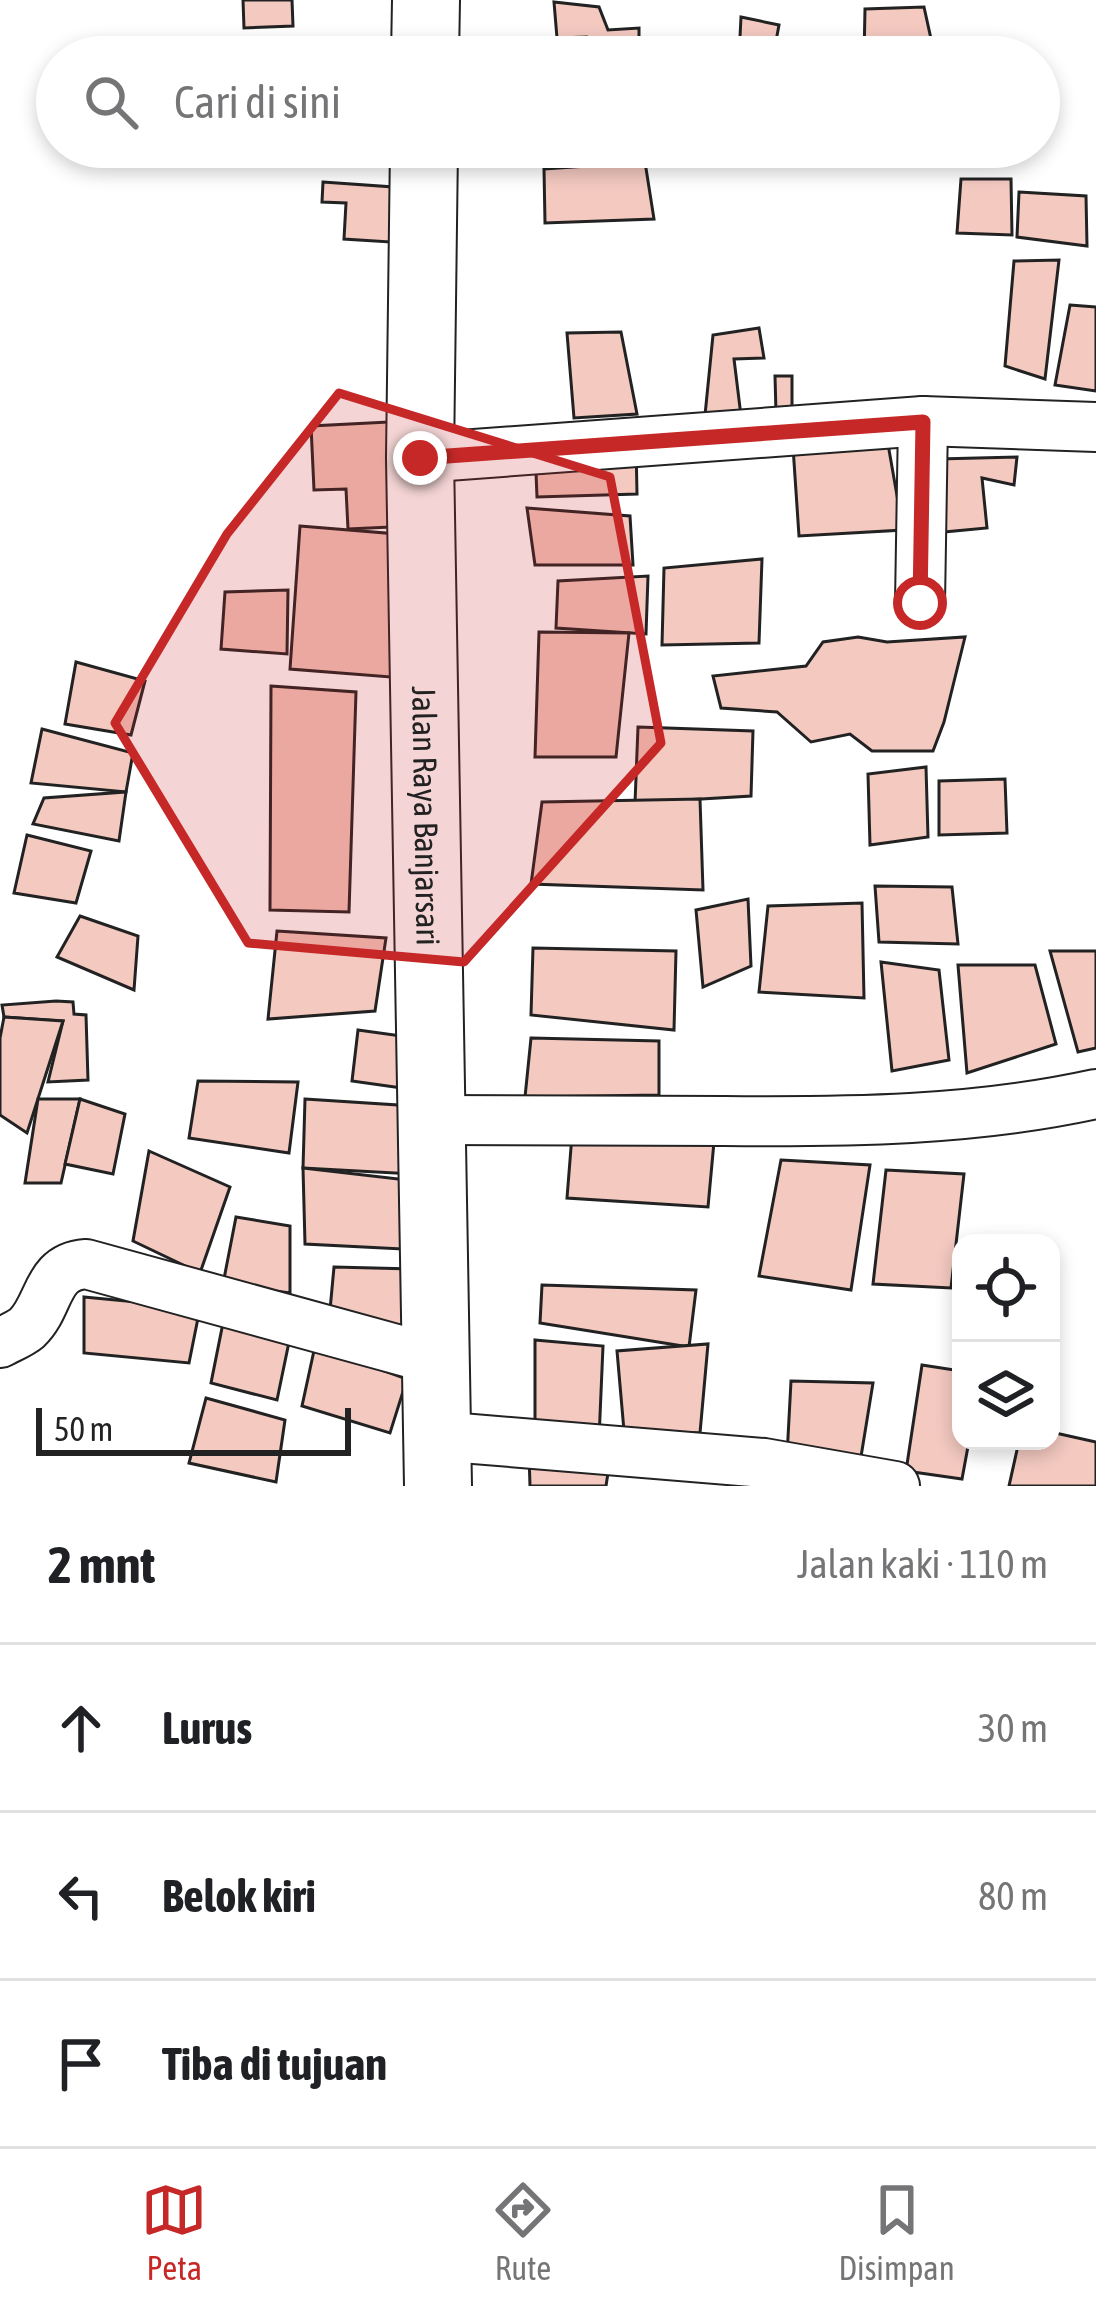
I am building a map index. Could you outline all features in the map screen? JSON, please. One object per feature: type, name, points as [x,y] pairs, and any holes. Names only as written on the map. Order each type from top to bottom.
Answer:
[{"type":"highway","points":[[425,36],[426,0]]},
{"type":"highway","name":"Jalan Raya Banjarsari","points":[[424,168],[420,458],[438,1461]]},
{"type":"street","points":[[920,603],[923,422]]},
{"type":"street","points":[[420,458],[923,422],[1096,427]]},
{"type":"street","points":[[431,1120],[858,1122],[949,1118],[1096,1094]]},
{"type":"street","points":[[0,1342],[25,1330],[65,1268],[86,1264],[436,1360]]},
{"type":"street","points":[[438,1461],[764,1463],[895,1486]]},
{"type":"highlighted area","points":[[339,393],[610,477],[661,743],[464,962],[248,943],[115,723],[227,534]]},
{"type":"building","points":[[243,0],[292,0],[293,26],[244,28]]},
{"type":"building","points":[[554,2],[599,7],[608,30],[639,28],[639,36],[557,36]]},
{"type":"building","points":[[924,7],[930,36],[864,36],[865,9]]},
{"type":"building","points":[[741,17],[779,25],[777,36],[740,36]]},
{"type":"building","points":[[646,168],[654,219],[545,223],[544,169]]},
{"type":"building","points":[[961,179],[1011,179],[1012,235],[957,233]]},
{"type":"building","points":[[323,182],[393,187],[390,242],[344,239],[346,203],[322,202]]},
{"type":"building","points":[[1019,192],[1086,196],[1087,246],[1017,237]]},
{"type":"building","points":[[1059,260],[1045,379],[1005,366],[1014,261]]},
{"type":"building","points":[[1070,305],[1096,307],[1096,391],[1055,385]]},
{"type":"building","points":[[759,328],[764,358],[734,359],[741,416],[705,415],[713,335]]},
{"type":"building","points":[[621,332],[637,414],[574,418],[567,333]]},
{"type":"building","points":[[775,376],[792,376],[792,408],[776,413]]},
{"type":"building","points":[[408,421],[413,526],[348,529],[346,489],[314,490],[311,426]]},
{"type":"building","points":[[636,444],[637,494],[537,497],[535,448]]},
{"type":"building","points":[[888,444],[903,530],[799,536],[793,447]]},
{"type":"building","points":[[1017,457],[1014,485],[982,478],[987,528],[933,533],[938,459]]},
{"type":"building","points":[[527,508],[630,516],[633,565],[535,565]]},
{"type":"building","points":[[300,526],[409,535],[403,678],[290,669]]},
{"type":"building","points":[[762,559],[759,643],[662,645],[664,568]]},
{"type":"building","points":[[648,576],[646,634],[556,628],[558,581]]},
{"type":"building","points":[[288,590],[287,654],[221,649],[225,592]]},
{"type":"building","points":[[539,632],[629,633],[616,757],[535,757]]},
{"type":"building","points":[[858,637],[887,642],[965,637],[933,751],[872,751],[850,734],[811,742],[777,712],[721,708],[713,676],[806,666],[823,642]]},
{"type":"building","points":[[76,662],[145,681],[131,735],[65,724]]},
{"type":"building","points":[[271,686],[356,692],[349,912],[270,910]]},
{"type":"building","points":[[638,727],[753,731],[751,796],[635,803]]},
{"type":"building","points":[[42,729],[133,753],[126,792],[31,783]]},
{"type":"building","points":[[926,767],[928,837],[870,845],[868,774]]},
{"type":"building","points":[[1005,779],[1007,833],[939,835],[939,781]]},
{"type":"building","points":[[126,792],[119,841],[33,824],[44,798]]},
{"type":"building","points":[[700,799],[703,890],[531,884],[542,802]]},
{"type":"building","points":[[27,835],[91,851],[76,903],[14,893]]},
{"type":"building","points":[[875,886],[952,887],[958,944],[879,942]]},
{"type":"building","points":[[748,899],[751,966],[703,987],[696,910]]},
{"type":"building","points":[[862,903],[864,998],[759,992],[768,906]]},
{"type":"building","points":[[80,916],[138,936],[134,990],[57,957]]},
{"type":"building","points":[[277,931],[386,938],[375,1011],[268,1019]]},
{"type":"building","points":[[533,948],[676,951],[674,1030],[531,1015]]},
{"type":"building","points":[[1050,951],[1096,951],[1096,1048],[1078,1052]]},
{"type":"building","points":[[881,962],[939,970],[949,1060],[892,1071]]},
{"type":"building","points":[[958,965],[1035,965],[1056,1044],[967,1073]]},
{"type":"building","points":[[73,1002],[74,1014],[86,1015],[88,1080],[48,1082],[63,1021],[4,1017],[2,1005]]},
{"type":"building","points":[[4,1017],[63,1021],[27,1133],[0,1115]]},
{"type":"building","points":[[358,1030],[416,1038],[416,1090],[352,1081]]},
{"type":"building","points":[[531,1038],[659,1041],[659,1095],[525,1097]]},
{"type":"building","points":[[198,1081],[298,1082],[289,1153],[189,1138]]},
{"type":"building","points":[[38,1099],[80,1099],[61,1183],[25,1183]]},
{"type":"building","points":[[80,1099],[125,1114],[113,1174],[65,1164]]},
{"type":"building","points":[[305,1099],[413,1106],[413,1174],[303,1168]]},
{"type":"building","points":[[572,1135],[714,1142],[708,1207],[567,1198]]},
{"type":"building","points":[[149,1151],[230,1187],[200,1273],[133,1241]]},
{"type":"building","points":[[781,1160],[870,1165],[851,1290],[759,1276]]},
{"type":"building","points":[[303,1168],[433,1183],[422,1250],[305,1244]]},
{"type":"building","points":[[886,1170],[964,1174],[957,1234],[952,1234],[951,1288],[873,1284]]},
{"type":"building","points":[[236,1217],[290,1226],[290,1293],[223,1284]]},
{"type":"building","points":[[334,1267],[413,1269],[413,1334],[330,1310]]},
{"type":"building","points":[[542,1285],[696,1290],[689,1347],[540,1323]]},
{"type":"building","points":[[84,1297],[200,1308],[189,1363],[84,1353]]},
{"type":"building","points":[[223,1323],[289,1342],[277,1400],[211,1383]]},
{"type":"building","points":[[535,1340],[603,1346],[599,1439],[535,1436]]},
{"type":"building","points":[[708,1344],[700,1433],[624,1431],[617,1351]]},
{"type":"building","points":[[315,1346],[407,1379],[390,1433],[302,1406]]},
{"type":"building","points":[[922,1365],[952,1370],[952,1450],[967,1450],[962,1479],[906,1471]]},
{"type":"building","points":[[791,1381],[873,1383],[859,1469],[787,1456]]},
{"type":"building","points":[[206,1398],[285,1420],[276,1482],[189,1463]]},
{"type":"building","points":[[1060,1434],[1096,1442],[1096,1486],[1009,1486],[1017,1450],[1060,1450]]},
{"type":"building","points":[[529,1454],[610,1460],[606,1486],[530,1486]]},
{"type":"route","points":[[420,458],[923,422],[920,603]]}]
